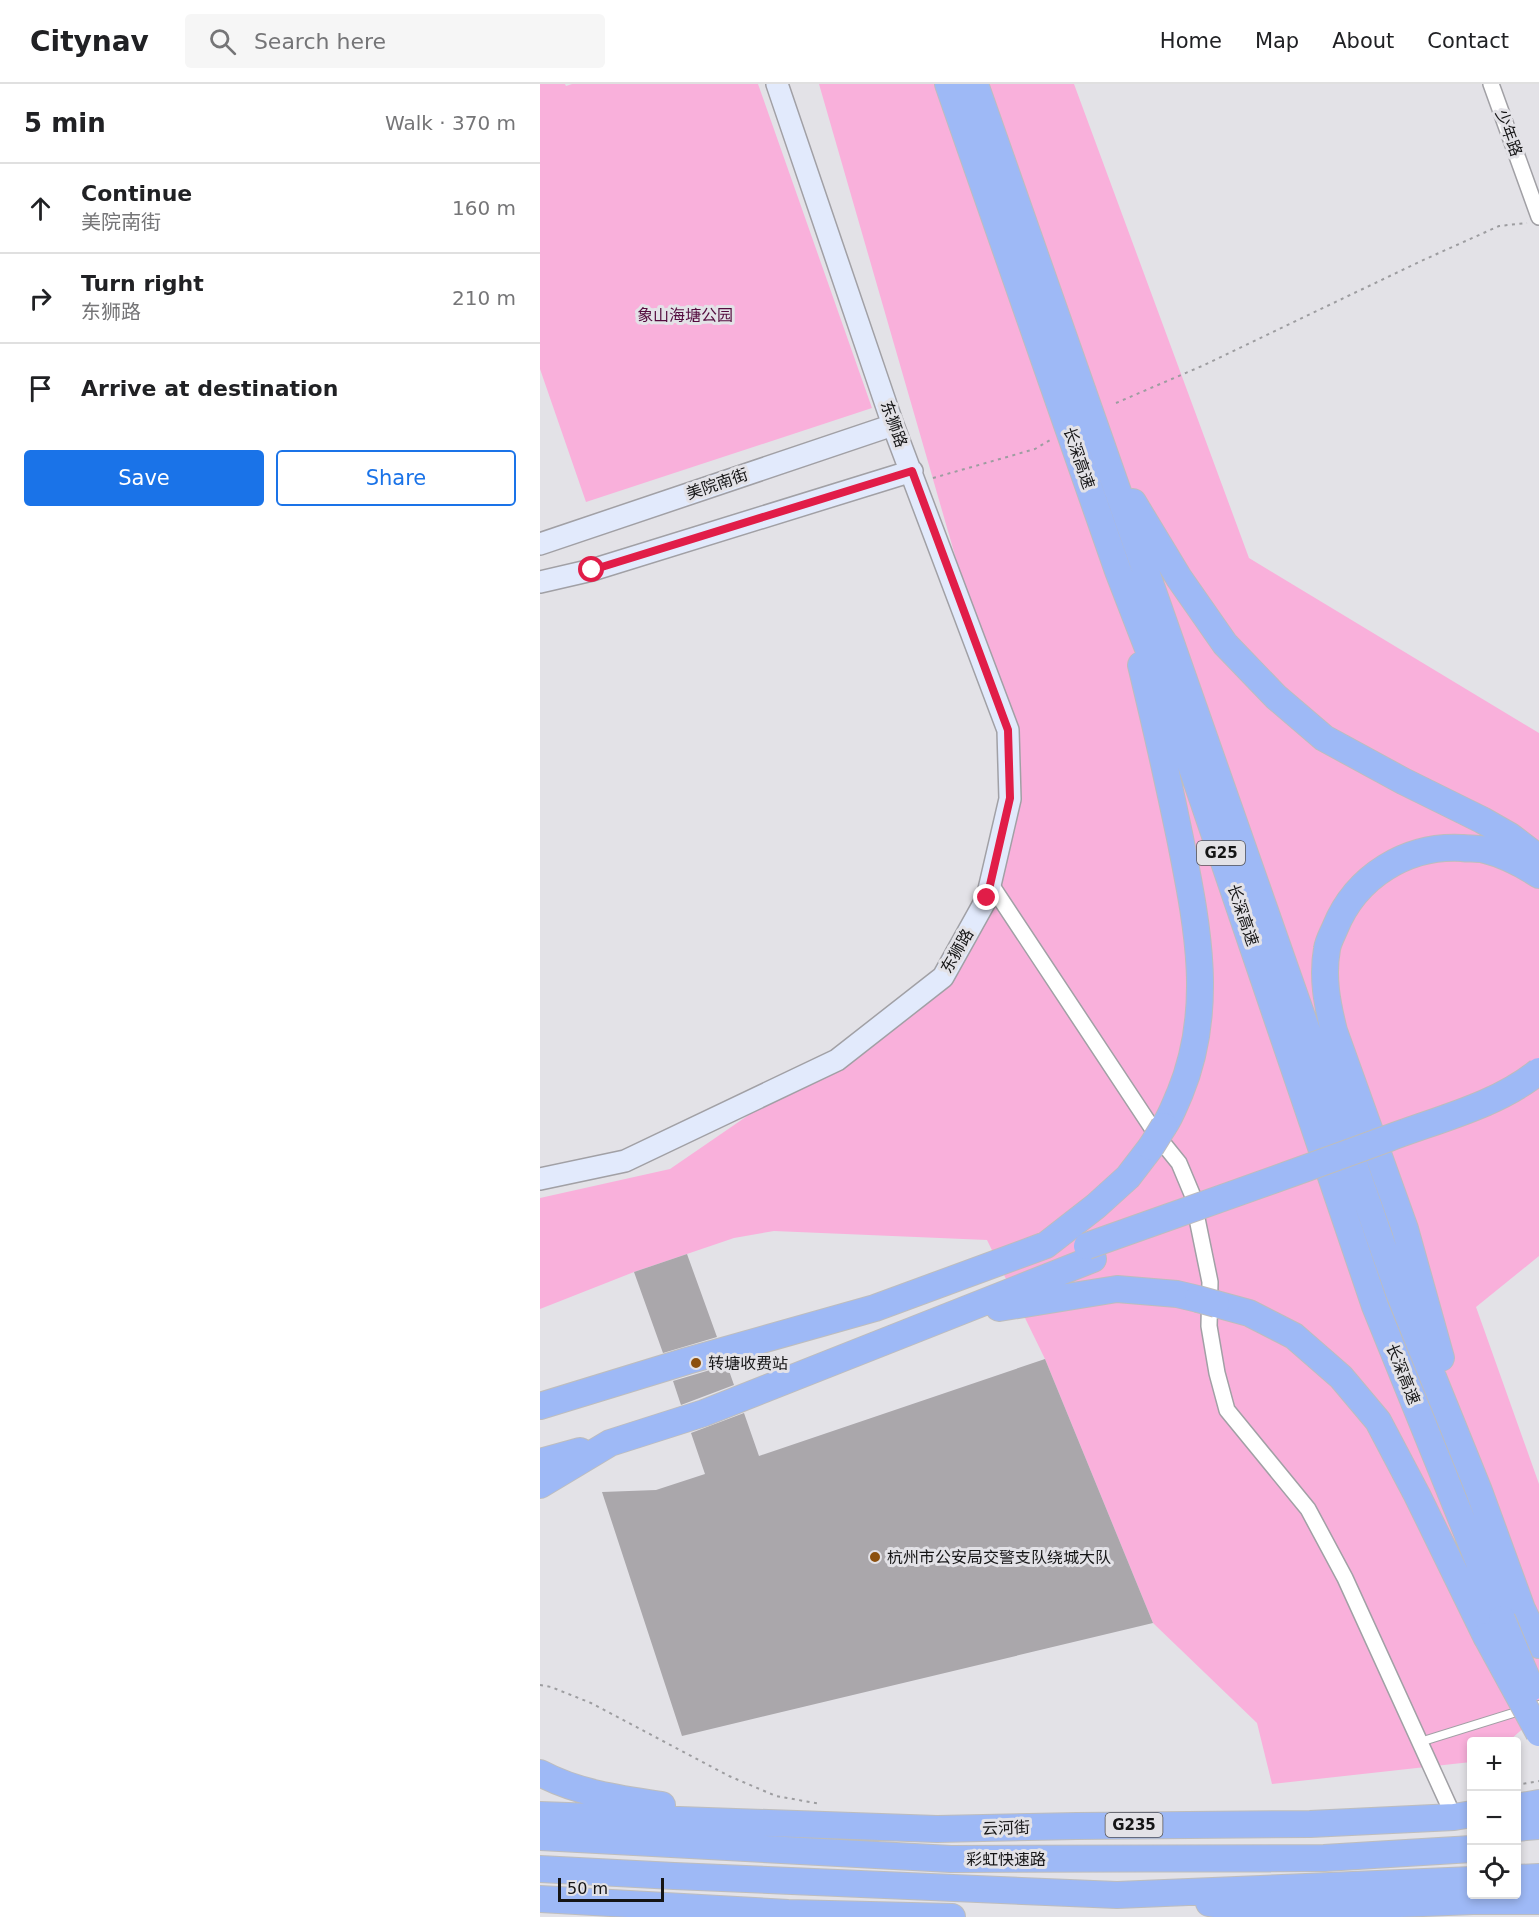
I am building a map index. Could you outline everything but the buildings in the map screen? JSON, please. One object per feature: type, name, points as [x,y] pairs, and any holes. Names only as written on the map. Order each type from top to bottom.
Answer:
[{"type":"highway","name":"长深高速","points":[[948,84],[1118,571],[1176,721],[1375,1306],[1539,1706]]},
{"type":"highway","name":"长深高速","points":[[975,84],[1395,1282],[1479,1491],[1503,1621],[1539,1645]]},
{"type":"highway","points":[[1106,458],[1179,578],[1219,635],[1276,697],[1324,738],[1482,820],[1510,836],[1539,858]]},
{"type":"highway","points":[[875,1308],[1046,1245],[1096,1206],[1128,1177],[1157,1136],[1190,1068],[1199,1022],[1201,981],[1198,936],[1168,780],[1118,571]]},
{"type":"highway","points":[[1479,1491],[1405,1229],[1334,1031],[1326,999],[1324,973],[1327,946],[1342,911],[1360,887],[1383,868],[1413,854],[1448,847],[1484,849],[1519,862],[1539,875]]},
{"type":"highway","points":[[540,1462],[610,1443],[704,1413],[937,1320],[1090,1252],[1285,1176],[1481,1104],[1524,1083],[1539,1071]]},
{"type":"highway","points":[[540,1406],[687,1361],[875,1308],[995,1283],[1469,1124],[1520,1102],[1539,1087]]},
{"type":"highway","points":[[937,1320],[1024,1303],[1117,1289],[1177,1294],[1207,1301],[1249,1313],[1294,1336],[1341,1377],[1378,1421],[1417,1495],[1503,1621],[1539,1733]]},
{"type":"highway","points":[[540,1485],[610,1443]]},
{"type":"highway","points":[[540,1773],[557,1782],[623,1800],[796,1825]]},
{"type":"highway","points":[[1521,1806],[1539,1803]]},
{"type":"highway","name":"云河街","points":[[540,1815],[937,1830],[1466,1821]]},
{"type":"highway","points":[[1026,1859],[1109,1844],[1296,1843],[1432,1837],[1466,1821]]},
{"type":"highway","points":[[1521,1828],[1539,1826]]},
{"type":"highway","name":"彩虹快速路","points":[[540,1837],[951,1860],[1324,1858],[1467,1849]]},
{"type":"highway","points":[[1521,1845],[1539,1844]]},
{"type":"highway","name":"彩虹快速路","points":[[540,1869],[1117,1895],[1467,1880]]},
{"type":"highway","points":[[1521,1878],[1539,1877]]},
{"type":"highway","points":[[1162,1894],[1249,1910],[1473,1900],[1539,1901]]},
{"type":"highway","points":[[540,1899],[788,1913],[952,1917]]},
{"type":"street","name":"东狮路","points":[[540,1179],[625,1161],[837,1060],[943,977],[987,898],[1010,798],[1008,730],[893,425],[777,84]]},
{"type":"street","name":"少年路","points":[[1491,84],[1534,220]]},
{"type":"street","name":"美院南街","points":[[540,544],[893,425]]},
{"type":"street","points":[[540,582],[592,570],[914,477]]},
{"type":"street","points":[[990,883],[1158,1137],[1179,1163],[1192,1194],[1210,1282],[1209,1326],[1217,1373],[1227,1410],[1308,1509],[1345,1578],[1420,1742],[1466,1821]]},
{"type":"lane","points":[[1420,1742],[1539,1706]]},
{"type":"path","points":[[1116,404],[1202,366],[1419,261],[1499,226],[1534,220]]},
{"type":"path","points":[[914,477],[1035,449],[1053,439]]},
{"type":"path","points":[[540,1685],[591,1703],[729,1776],[776,1796],[822,1804]]},
{"type":"path","points":[[1521,1784],[1539,1781]]},
{"type":"green space","name":"象山海塘公园","points":[[540,84],[565,84],[566,86],[572,84],[758,84],[872,408],[586,502],[540,369]]},
{"type":"green space","points":[[819,84],[1074,84],[1249,558],[1539,733],[1539,1256],[1476,1307],[1539,1484],[1539,1714],[1513,1737],[1467,1737],[1467,1762],[1272,1784],[1257,1723],[1153,1623],[1045,1359],[987,1240],[774,1231],[734,1238],[634,1272],[540,1309],[540,1198],[670,1169],[810,1073],[943,977],[990,883],[1010,799],[997,701]]},
{"type":"place","name":"转塘收费站","points":[[696,1363]]},
{"type":"place","name":"杭州市公安局交警支队绕城大队","points":[[875,1557]]},
{"type":"route","points":[[592,570],[912,471],[1008,730],[1010,798],[987,898]]}]
